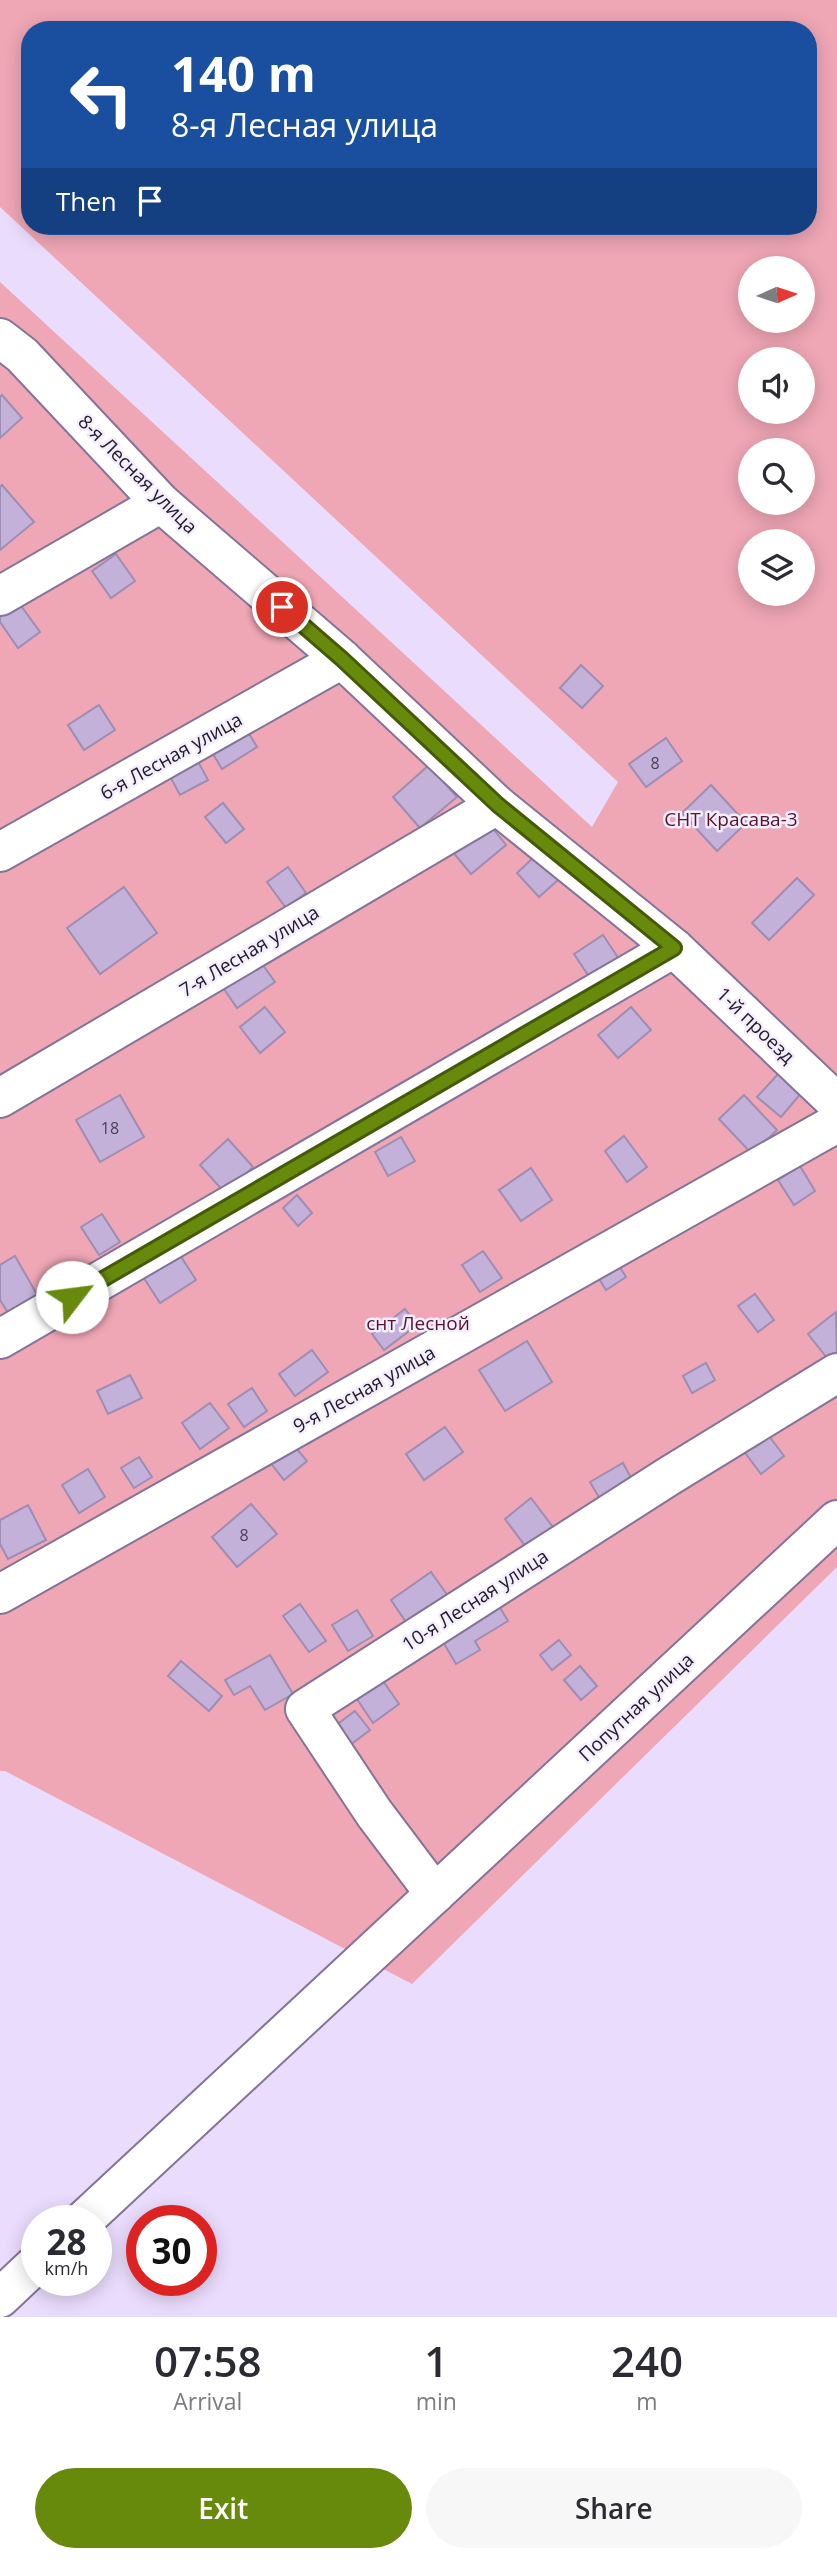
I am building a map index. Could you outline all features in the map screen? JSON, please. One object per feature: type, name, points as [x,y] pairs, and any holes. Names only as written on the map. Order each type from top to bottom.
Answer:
[{"type":"street","name":"8-я Лесная улица","points":[[7,353],[162,503],[342,659],[498,805],[674,948]]},
{"type":"street","points":[[0,596],[162,503]]},
{"type":"street","name":"6-я Лесная улица","points":[[0,852],[342,659]]},
{"type":"street","name":"7-я Лесная улица","points":[[0,1098],[498,805]]},
{"type":"street","points":[[0,1339],[674,948]]},
{"type":"street","name":"1-й проезд","points":[[674,948],[837,1103]]},
{"type":"street","name":"9-я Лесная улица","points":[[0,1594],[837,1122]]},
{"type":"street","name":"10-я Лесная улица","points":[[435,1894],[374,1813],[305,1710],[669,1476],[837,1373]]},
{"type":"street","name":"Попутная улица","points":[[100,2205],[837,1520]]},
{"type":"street","points":[[0,2298],[21,2278]]},
{"type":"green space","name":"снт Лесной","points":[[0,0],[837,0],[837,1567],[412,1984],[5,1771],[0,1771],[0,282],[592,827],[618,782],[30,235],[817,235],[817,21],[21,21],[21,227],[0,207]]},
{"type":"building","points":[[2,395],[22,418],[0,438],[0,397]]},
{"type":"building","points":[[2,485],[34,522],[0,550],[0,487]]},
{"type":"building","points":[[116,554],[135,581],[111,598],[92,571]]},
{"type":"building","points":[[19,603],[40,632],[18,648],[0,622],[0,617]]},
{"type":"building","points":[[581,665],[603,686],[582,708],[560,688]]},
{"type":"building","points":[[99,705],[115,730],[84,750],[68,725]]},
{"type":"building","points":[[245,727],[257,747],[222,769],[210,749]]},
{"type":"building","points":[[666,738],[682,761],[646,787],[629,764]]},
{"type":"building","points":[[194,754],[208,780],[180,795],[166,769]]},
{"type":"building","points":[[429,765],[457,797],[420,828],[393,797]]},
{"type":"building","points":[[711,785],[746,823],[717,851],[682,813]]},
{"type":"building","points":[[223,803],[244,829],[226,843],[205,817]]},
{"type":"building","points":[[487,821],[506,845],[471,874],[452,851]]},
{"type":"building","points":[[536,855],[558,880],[539,897],[517,873]]},
{"type":"building","points":[[288,867],[306,893],[286,908],[267,882]]},
{"type":"building","points":[[797,878],[814,895],[769,940],[752,923]]},
{"type":"building","points":[[124,887],[157,933],[100,974],[67,928]]},
{"type":"building","points":[[603,935],[619,959],[590,978],[574,954]]},
{"type":"building","points":[[260,961],[275,982],[237,1008],[222,986]]},
{"type":"building","points":[[265,1007],[285,1032],[260,1053],[240,1027]]},
{"type":"building","points":[[631,1007],[651,1030],[618,1058],[598,1035]]},
{"type":"building","points":[[780,1072],[802,1092],[781,1117],[757,1097]]},
{"type":"building","points":[[120,1095],[144,1137],[100,1162],[76,1120]]},
{"type":"building","points":[[744,1095],[777,1130],[752,1154],[719,1119]]},
{"type":"building","points":[[624,1136],[647,1167],[627,1182],[605,1151]]},
{"type":"building","points":[[401,1137],[415,1161],[388,1176],[375,1152]]},
{"type":"building","points":[[228,1139],[253,1167],[225,1193],[200,1165]]},
{"type":"building","points":[[800,1166],[815,1191],[794,1205],[778,1180]]},
{"type":"building","points":[[531,1168],[552,1200],[521,1221],[499,1190]]},
{"type":"building","points":[[297,1195],[312,1213],[298,1226],[283,1208]]},
{"type":"building","points":[[102,1214],[120,1242],[99,1255],[81,1227]]},
{"type":"building","points":[[483,1251],[502,1278],[480,1292],[462,1265]]},
{"type":"building","points":[[178,1252],[196,1280],[160,1303],[142,1275]]},
{"type":"building","points":[[15,1256],[39,1298],[10,1316],[0,1300],[0,1265]]},
{"type":"building","points":[[616,1261],[626,1277],[606,1290],[596,1274]]},
{"type":"building","points":[[755,1294],[774,1320],[758,1332],[738,1306]]},
{"type":"building","points":[[405,1309],[417,1325],[384,1350],[372,1334]]},
{"type":"building","points":[[836,1312],[837,1359],[831,1363],[808,1334]]},
{"type":"building","points":[[527,1341],[552,1382],[505,1411],[479,1370]]},
{"type":"building","points":[[312,1350],[328,1372],[295,1396],[279,1374]]},
{"type":"building","points":[[706,1363],[715,1380],[692,1393],[683,1376]]},
{"type":"building","points":[[130,1375],[142,1398],[108,1414],[97,1391]]},
{"type":"building","points":[[252,1388],[267,1411],[244,1427],[228,1404]]},
{"type":"building","points":[[210,1403],[229,1428],[200,1449],[182,1423]]},
{"type":"building","points":[[445,1427],[463,1452],[424,1480],[406,1454]]},
{"type":"building","points":[[766,1432],[784,1456],[761,1474],[743,1450]]},
{"type":"building","points":[[291,1442],[307,1461],[284,1480],[269,1461]]},
{"type":"building","points":[[139,1457],[152,1477],[134,1488],[121,1468]]},
{"type":"building","points":[[623,1463],[636,1487],[604,1506],[590,1482]]},
{"type":"building","points":[[88,1469],[105,1497],[79,1513],[62,1485]]},
{"type":"building","points":[[531,1498],[559,1535],[532,1555],[505,1519]]},
{"type":"building","points":[[251,1504],[277,1534],[237,1567],[212,1537]]},
{"type":"building","points":[[28,1505],[46,1540],[8,1559],[0,1544],[0,1520]]},
{"type":"building","points":[[431,1572],[448,1596],[408,1625],[391,1600]]},
{"type":"building","points":[[496,1601],[508,1621],[475,1641],[480,1650],[456,1664],[439,1635]]},
{"type":"building","points":[[300,1604],[326,1641],[309,1652],[283,1616]]},
{"type":"building","points":[[357,1610],[373,1636],[348,1651],[332,1625]]},
{"type":"building","points":[[559,1640],[571,1655],[552,1670],[540,1655]]},
{"type":"building","points":[[270,1655],[293,1694],[265,1710],[250,1686],[234,1695],[225,1680]]},
{"type":"building","points":[[181,1661],[222,1696],[209,1711],[168,1676]]},
{"type":"building","points":[[580,1666],[597,1686],[581,1700],[564,1680]]},
{"type":"building","points":[[381,1678],[399,1704],[373,1723],[355,1696]]},
{"type":"building","points":[[355,1711],[370,1730],[350,1745],[335,1726]]},
{"type":"route","points":[[72,1297],[674,948],[498,805],[342,659],[282,607]]},
{"type":"park label","name":"СНТ Красава-3","points":[[731,819]]}]
